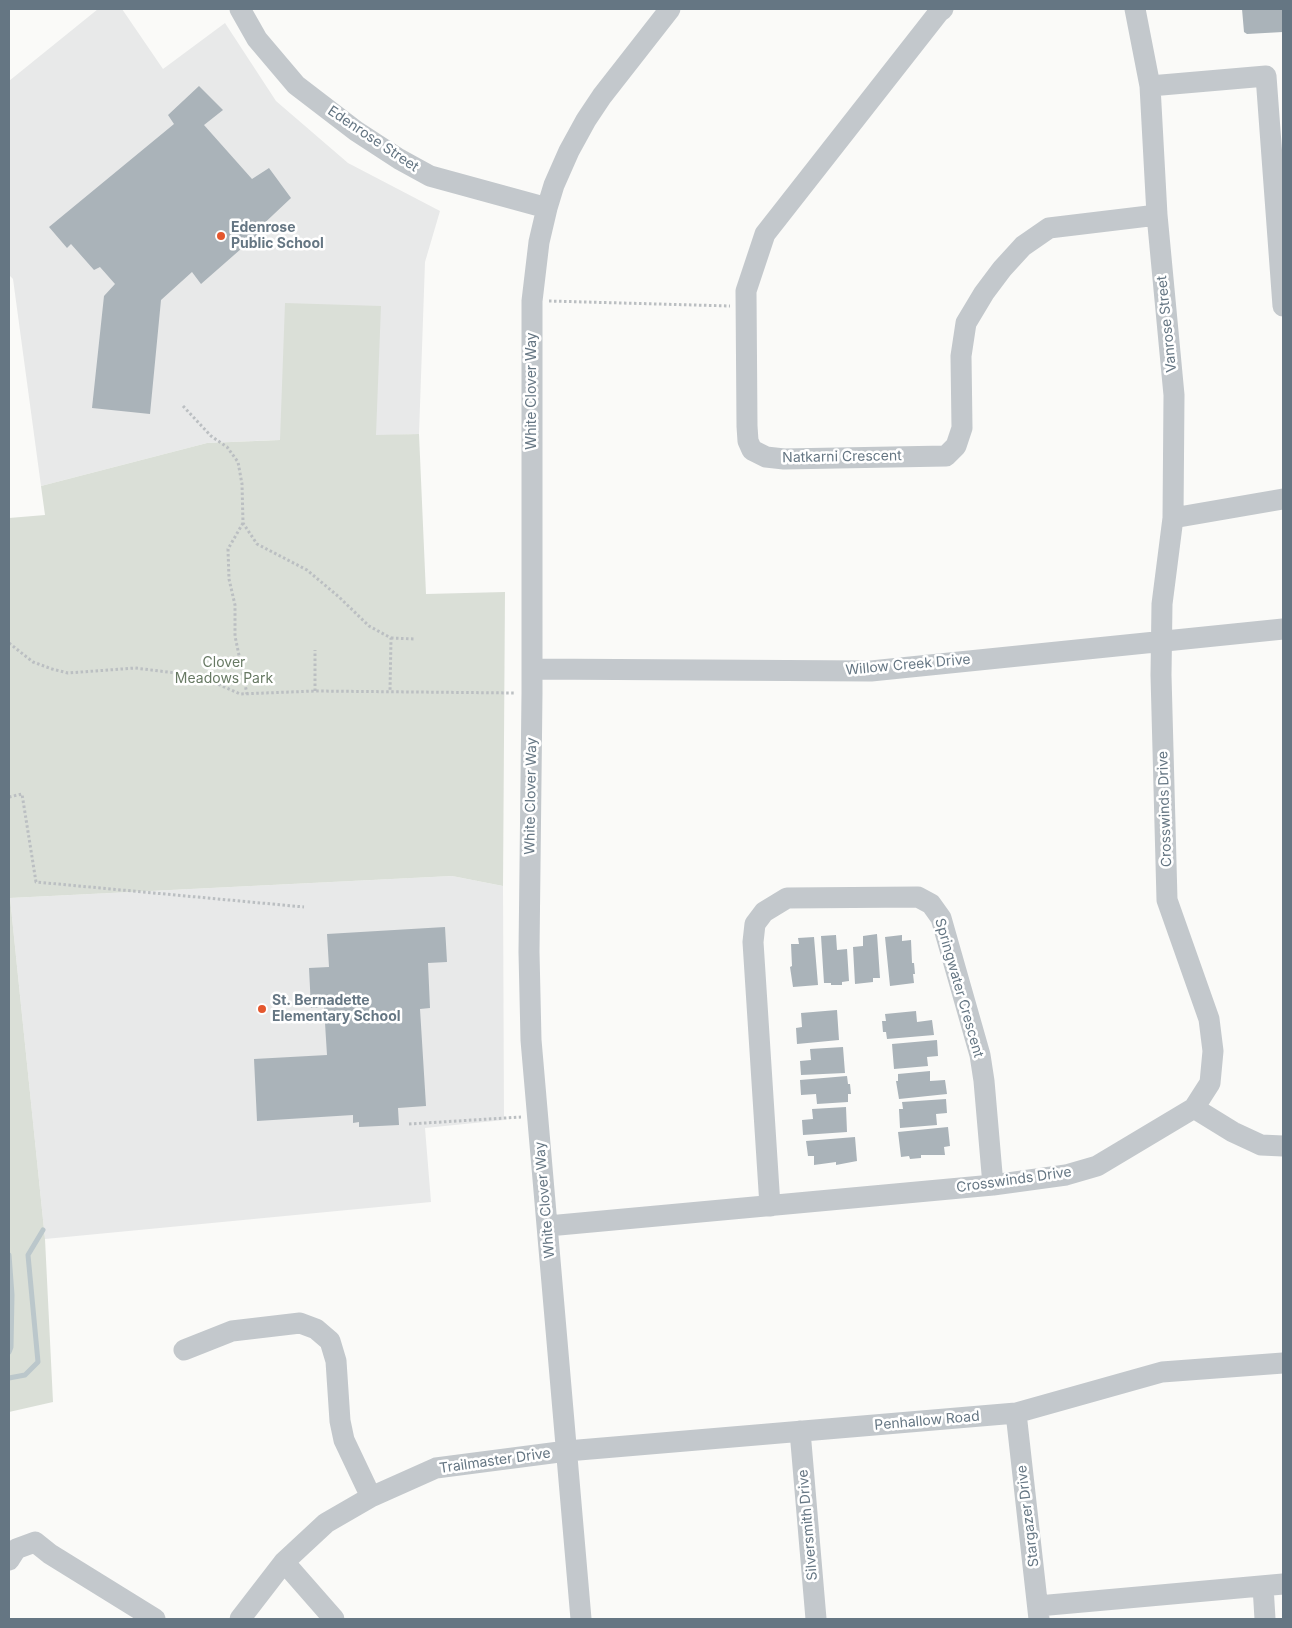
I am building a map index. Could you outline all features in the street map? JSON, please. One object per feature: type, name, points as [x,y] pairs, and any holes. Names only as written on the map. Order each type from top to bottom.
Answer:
[{"type":"street","name":"Edenrose Street","points":[[240,9],[257,39],[296,84],[356,131],[399,159],[430,176],[546,208]]},
{"type":"street","name":"White Clover Way","points":[[581,1619],[531,1040],[529,952],[532,693],[532,301],[538,242],[546,208],[569,151],[586,120],[613,81],[670,9]]},
{"type":"street","name":"Natkarni Crescent","points":[[944,9],[939,12],[765,234],[746,291],[747,426],[748,441],[752,450],[766,457],[784,459],[946,456],[956,446],[962,428],[961,356],[966,323],[984,293],[1002,269],[1023,246],[1049,228],[1157,215]]},
{"type":"street","name":"Vanrose Street","points":[[1135,9],[1150,86],[1157,215],[1174,395],[1173,518],[1162,604],[1162,641]]},
{"type":"street","points":[[1150,86],[1266,76],[1283,306]]},
{"type":"street","points":[[1173,518],[1283,499]]},
{"type":"street","name":"Willow Creek Drive","points":[[532,670],[871,671],[1283,628]]},
{"type":"street","name":"Crosswinds Drive","points":[[548,1226],[993,1185],[1066,1175],[1097,1166],[1194,1108],[1210,1083],[1213,1051],[1209,1019],[1167,900],[1161,676],[1162,641]]},
{"type":"street","name":"Springwater Crescent","points":[[770,1206],[753,942],[755,924],[764,912],[787,898],[918,897],[931,904],[941,918],[980,1055],[993,1185]]},
{"type":"street","points":[[1194,1108],[1233,1132],[1261,1144],[1283,1146]]},
{"type":"street","points":[[184,1350],[232,1331],[300,1323],[316,1329],[330,1341],[336,1362],[340,1421],[344,1440],[371,1497]]},
{"type":"street","name":"Penhallow Road","points":[[567,1451],[1016,1413],[1162,1372],[1283,1364]]},
{"type":"street","name":"Stargazer Drive","points":[[1016,1413],[1039,1612]]},
{"type":"street","name":"Silversmith Drive","points":[[800,1431],[816,1619]]},
{"type":"street","name":"Trailmaster Drive","points":[[240,1619],[284,1562],[326,1522],[371,1497],[436,1468],[567,1451]]},
{"type":"street","points":[[9,1560],[16,1550],[35,1542],[50,1554],[155,1619]]},
{"type":"street","points":[[284,1562],[334,1619]]},
{"type":"street","points":[[1039,1612],[1273,1585],[1265,1619]]},
{"type":"path","points":[[532,301],[746,306]]},
{"type":"path","points":[[183,406],[211,436],[227,447],[238,462],[242,484],[243,523],[228,549],[230,579],[235,605],[235,636],[247,694]]},
{"type":"path","points":[[243,523],[257,544],[307,570],[369,626],[391,638],[416,639]]},
{"type":"path","points":[[390,691],[391,638]]},
{"type":"path","points":[[9,643],[33,662],[68,673],[134,668],[192,675],[204,678],[240,694],[315,691],[532,693]]},
{"type":"path","points":[[315,691],[316,650]]},
{"type":"path","points":[[9,797],[22,794],[36,882],[304,907]]},
{"type":"path","points":[[409,1124],[538,1115]]},
{"type":"shaded area","name":"Edenrose Public School","points":[[98,9],[122,9],[163,69],[225,23],[276,101],[348,163],[440,211],[425,262],[419,434],[207,443],[41,486],[13,279],[9,275],[9,81]]},
{"type":"shaded area","name":"St. Bernadette Elementary School","points":[[452,876],[503,886],[504,1120],[425,1128],[431,1202],[45,1239],[10,898]]},
{"type":"green space","name":"Clover Meadows Park","points":[[285,303],[381,306],[376,435],[419,434],[426,594],[505,592],[503,886],[452,876],[10,898],[45,1239],[53,1402],[9,1412],[9,518],[45,515],[41,486],[207,443],[280,440]]},
{"type":"building","points":[[1242,9],[1283,9],[1283,32],[1247,34],[1244,32]]},
{"type":"building","points":[[199,86],[223,110],[204,125],[252,179],[269,168],[291,198],[256,231],[258,234],[201,284],[192,272],[161,300],[150,414],[92,408],[104,296],[115,284],[100,267],[94,270],[71,244],[67,248],[49,227],[174,124],[168,115]]},
{"type":"building","points":[[445,927],[447,962],[428,963],[430,1008],[420,1009],[426,1106],[398,1108],[399,1125],[359,1127],[359,1122],[353,1123],[353,1115],[257,1121],[254,1059],[327,1055],[324,1007],[311,1008],[309,968],[329,967],[327,934]]},
{"type":"building","points":[[877,934],[880,978],[873,978],[873,982],[855,984],[853,947],[863,946],[863,936]]},
{"type":"building","points":[[836,935],[837,950],[847,949],[849,981],[842,982],[842,985],[824,983],[821,936]]},
{"type":"building","points":[[902,935],[902,941],[911,940],[912,963],[914,963],[915,974],[913,974],[914,983],[890,986],[885,937]]},
{"type":"building","points":[[814,937],[818,985],[793,987],[790,967],[792,966],[791,944],[799,944],[798,938]]},
{"type":"building","points":[[837,1010],[839,1040],[797,1044],[796,1028],[802,1027],[801,1013]]},
{"type":"building","points":[[916,1011],[917,1022],[932,1020],[934,1035],[887,1039],[886,1032],[883,1032],[882,1021],[886,1021],[885,1014]]},
{"type":"building","points":[[937,1040],[938,1056],[927,1057],[928,1066],[894,1069],[892,1044]]},
{"type":"building","points":[[843,1047],[845,1073],[801,1075],[800,1061],[811,1060],[810,1049]]},
{"type":"building","points":[[930,1071],[930,1081],[945,1080],[947,1094],[899,1099],[896,1081],[898,1081],[898,1074]]},
{"type":"building","points":[[847,1076],[851,1094],[848,1094],[848,1102],[817,1104],[816,1094],[801,1095],[800,1080]]},
{"type":"building","points":[[946,1099],[947,1113],[936,1114],[937,1125],[900,1128],[899,1109],[903,1109],[902,1102]]},
{"type":"building","points":[[846,1107],[847,1132],[803,1135],[802,1120],[813,1119],[812,1109]]},
{"type":"building","points":[[948,1127],[950,1146],[944,1147],[945,1155],[921,1155],[921,1158],[910,1159],[909,1156],[901,1157],[898,1132]]},
{"type":"building","points":[[855,1137],[857,1161],[836,1165],[836,1162],[814,1165],[814,1156],[808,1156],[806,1141]]},
{"type":"waterway","points":[[9,1378],[25,1375],[38,1362],[28,1255],[43,1230]]},
{"type":"waterway","points":[[9,1255],[12,1295],[11,1347],[9,1352]]},
{"type":"place","name":"Edenrose Public School","points":[[221,236]]},
{"type":"place","name":"St. Bernadette Elementary School","points":[[262,1009]]}]
